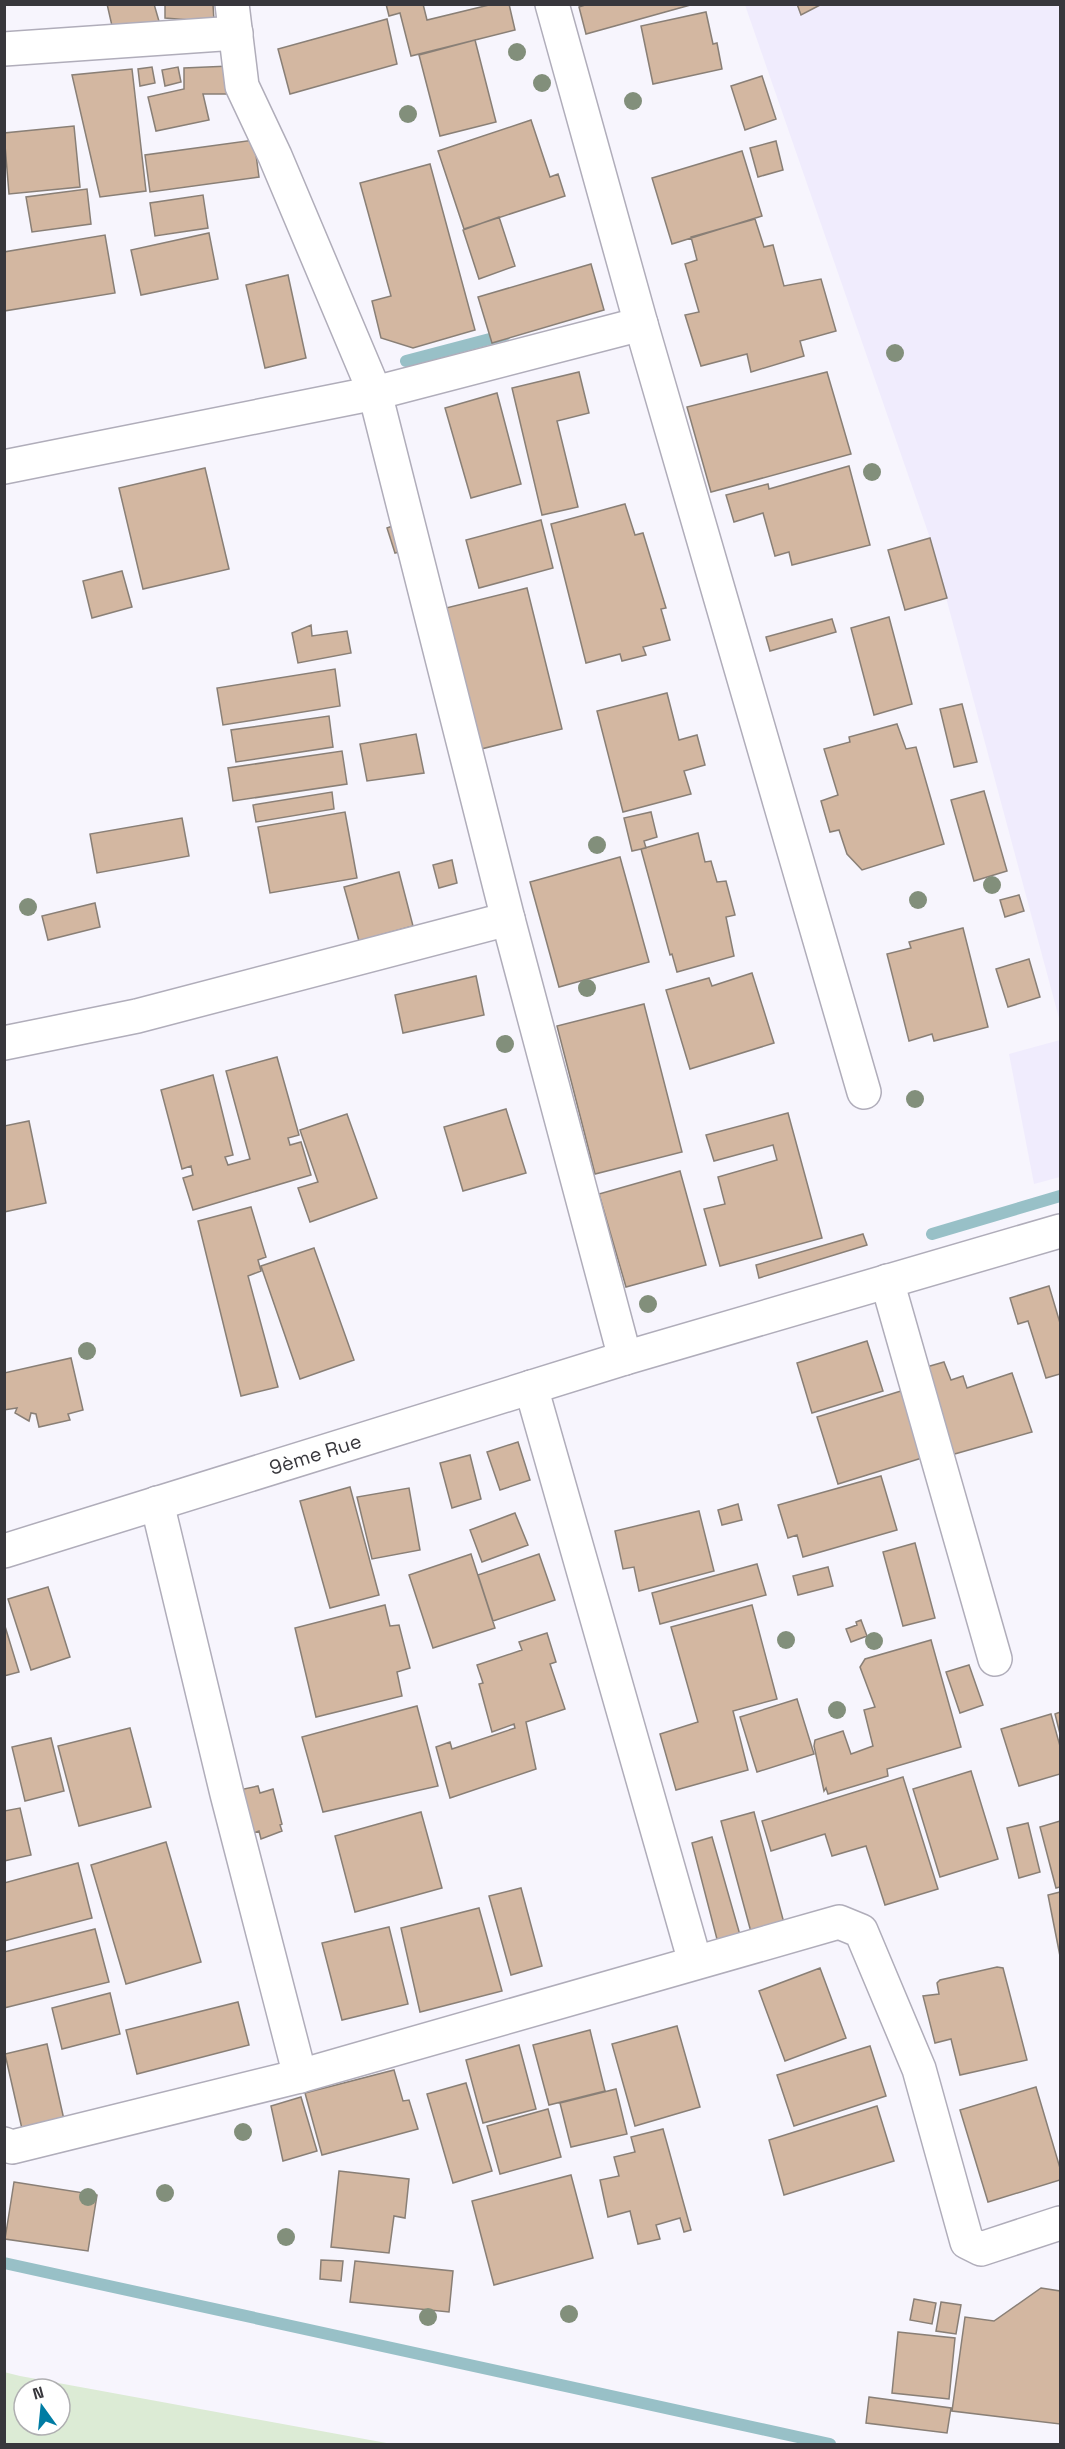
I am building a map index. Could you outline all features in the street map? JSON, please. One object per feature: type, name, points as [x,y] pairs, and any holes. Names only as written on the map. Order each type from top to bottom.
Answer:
[{"type":"street","points":[[552,4],[641,324],[864,1092]]},
{"type":"street","points":[[4,49],[234,19],[242,86],[275,156],[375,393],[508,919],[625,1358]]},
{"type":"street","points":[[4,467],[375,393],[641,324]]},
{"type":"street","points":[[4,1043],[137,1016],[508,919]]},
{"type":"street","name":"9ème Rue","points":[[4,1551],[625,1358],[1060,1231]]},
{"type":"street","points":[[887,1281],[995,1659]]},
{"type":"street","points":[[531,1387],[695,1962]]},
{"type":"street","points":[[157,1503],[227,1794],[300,2076]]},
{"type":"street","points":[[4,2144],[12,2147],[300,2076],[839,1922],[861,1931],[920,2069],[967,2241],[981,2249],[1060,2223]]},
{"type":"shaded area","points":[[745,5],[1060,5],[1060,1022],[930,538]]},
{"type":"shaded area","points":[[1060,1040],[1060,1177],[1034,1184],[1009,1054]]},
{"type":"green space","points":[[4,2372],[25,2377],[12,2377],[12,2437],[72,2437],[72,2386],[392,2444],[5,2444]]},
{"type":"building","points":[[107,4],[154,4],[163,35],[115,39]]},
{"type":"building","points":[[165,4],[213,4],[214,22],[165,18]]},
{"type":"building","points":[[386,4],[423,4],[427,20],[493,4],[509,4],[515,30],[411,56],[400,13],[389,16]]},
{"type":"building","points":[[588,4],[694,4],[586,34],[579,7]]},
{"type":"building","points":[[797,4],[822,4],[801,15]]},
{"type":"building","points":[[706,12],[713,44],[717,43],[722,69],[653,84],[641,26]]},
{"type":"building","points":[[387,19],[397,64],[290,94],[278,49]]},
{"type":"building","points":[[475,40],[496,122],[440,136],[419,55]]},
{"type":"building","points":[[230,66],[231,94],[203,94],[209,120],[156,131],[148,97],[184,89],[184,68]]},
{"type":"building","points":[[152,67],[155,83],[140,86],[138,69]]},
{"type":"building","points":[[178,67],[181,82],[165,86],[162,70]]},
{"type":"building","points":[[132,69],[146,191],[100,197],[72,75]]},
{"type":"building","points":[[762,76],[776,119],[745,130],[731,86]]},
{"type":"building","points":[[531,120],[550,177],[558,174],[565,196],[464,229],[438,151]]},
{"type":"building","points":[[74,126],[80,187],[9,194],[4,133]]},
{"type":"building","points":[[254,140],[259,177],[150,192],[145,155]]},
{"type":"building","points":[[776,141],[783,170],[758,177],[750,148]]},
{"type":"building","points":[[742,151],[762,216],[672,244],[652,178]]},
{"type":"building","points":[[430,164],[475,330],[413,348],[381,338],[372,301],[391,296],[360,183]]},
{"type":"building","points":[[87,189],[91,224],[32,232],[26,197]]},
{"type":"building","points":[[203,195],[208,228],[155,236],[150,203]]},
{"type":"building","points":[[499,217],[515,266],[479,279],[463,230]]},
{"type":"building","points":[[755,219],[764,247],[773,245],[784,286],[821,279],[836,331],[800,341],[804,356],[751,372],[747,354],[701,366],[685,315],[699,312],[685,264],[697,260],[691,237]]},
{"type":"building","points":[[209,233],[218,279],[141,295],[131,250]]},
{"type":"building","points":[[105,235],[115,293],[4,311],[4,252]]},
{"type":"building","points":[[591,264],[604,310],[492,343],[478,297]]},
{"type":"building","points":[[288,275],[306,358],[265,368],[246,285]]},
{"type":"building","points":[[579,372],[589,413],[557,421],[578,507],[542,515],[512,388]]},
{"type":"building","points":[[827,372],[851,454],[711,492],[687,407]]},
{"type":"building","points":[[497,393],[521,484],[471,498],[445,408]]},
{"type":"building","points":[[849,466],[870,545],[792,565],[789,552],[775,556],[763,513],[734,522],[726,495],[768,484],[769,489]]},
{"type":"building","points":[[205,468],[229,569],[143,589],[119,488]]},
{"type":"building","points":[[625,504],[635,535],[643,533],[666,608],[661,609],[670,640],[643,647],[646,655],[622,661],[620,654],[586,663],[551,524]]},
{"type":"building","points":[[541,520],[553,568],[479,588],[466,540]]},
{"type":"building","points":[[398,524],[407,550],[395,553],[387,528]]},
{"type":"building","points":[[930,538],[947,598],[905,610],[888,550]]},
{"type":"building","points":[[122,571],[132,607],[92,618],[83,581]]},
{"type":"building","points":[[527,588],[562,729],[473,751],[438,610]]},
{"type":"building","points":[[889,617],[912,704],[874,715],[851,628]]},
{"type":"building","points":[[832,619],[836,632],[770,651],[766,637]]},
{"type":"building","points":[[311,625],[312,636],[347,631],[351,653],[298,663],[292,633]]},
{"type":"building","points":[[335,669],[340,706],[223,725],[217,688]]},
{"type":"building","points":[[667,693],[679,740],[697,735],[705,765],[684,771],[691,794],[623,812],[597,711]]},
{"type":"building","points":[[962,704],[977,762],[954,767],[940,709]]},
{"type":"building","points":[[329,716],[333,747],[236,762],[231,730]]},
{"type":"building","points":[[897,724],[906,749],[916,747],[944,844],[862,870],[847,854],[839,830],[830,832],[821,801],[838,795],[824,749],[850,742],[849,737]]},
{"type":"building","points":[[416,734],[424,773],[367,781],[360,744]]},
{"type":"building","points":[[342,751],[347,784],[233,801],[228,768]]},
{"type":"building","points":[[984,791],[1007,871],[974,881],[951,800]]},
{"type":"building","points":[[332,792],[334,809],[256,822],[253,805]]},
{"type":"building","points":[[345,812],[357,878],[270,893],[258,827]]},
{"type":"building","points":[[651,812],[657,837],[644,841],[646,848],[632,851],[624,818]]},
{"type":"building","points":[[182,818],[189,856],[97,873],[90,834]]},
{"type":"building","points":[[698,833],[705,862],[711,861],[717,882],[726,881],[735,915],[726,917],[734,956],[677,972],[672,954],[670,955],[641,849]]},
{"type":"building","points":[[620,857],[649,962],[559,987],[530,882]]},
{"type":"building","points":[[452,860],[457,883],[439,888],[433,865]]},
{"type":"building","points":[[399,872],[413,926],[359,941],[344,887]]},
{"type":"building","points":[[1019,895],[1024,911],[1005,917],[1000,900]]},
{"type":"building","points":[[95,903],[100,927],[48,940],[42,916]]},
{"type":"building","points":[[963,928],[988,1027],[934,1041],[932,1034],[909,1041],[887,954],[911,948],[909,942]]},
{"type":"building","points":[[1029,959],[1040,997],[1008,1007],[996,969]]},
{"type":"building","points":[[752,973],[774,1043],[690,1069],[666,990],[709,978],[712,986]]},
{"type":"building","points":[[476,976],[484,1015],[403,1033],[395,995]]},
{"type":"building","points":[[644,1004],[682,1152],[595,1174],[557,1026]]},
{"type":"building","points":[[277,1057],[299,1135],[288,1138],[290,1145],[301,1142],[311,1175],[193,1210],[183,1178],[193,1175],[191,1166],[182,1169],[161,1090],[213,1075],[233,1155],[225,1157],[228,1165],[250,1159],[226,1071]]},
{"type":"building","points":[[506,1109],[526,1173],[463,1191],[444,1127]]},
{"type":"building","points":[[788,1113],[822,1238],[720,1266],[704,1209],[725,1204],[718,1177],[777,1160],[773,1145],[714,1161],[706,1135]]},
{"type":"building","points":[[347,1114],[377,1198],[310,1222],[298,1188],[318,1182],[300,1130]]},
{"type":"building","points":[[29,1121],[46,1203],[4,1212],[4,1126]]},
{"type":"building","points":[[680,1171],[706,1265],[626,1287],[599,1194]]},
{"type":"building","points":[[251,1207],[266,1257],[258,1260],[261,1271],[248,1276],[278,1387],[241,1396],[198,1221]]},
{"type":"building","points":[[863,1234],[867,1245],[759,1278],[756,1265]]},
{"type":"building","points":[[314,1248],[354,1360],[300,1379],[261,1266]]},
{"type":"building","points":[[1049,1286],[1060,1323],[1060,1374],[1046,1378],[1028,1321],[1018,1324],[1010,1298]]},
{"type":"building","points":[[867,1341],[883,1391],[812,1413],[797,1363]]},
{"type":"building","points":[[71,1358],[83,1410],[68,1414],[70,1420],[39,1427],[36,1414],[31,1413],[29,1421],[15,1413],[17,1408],[4,1410],[4,1373]]},
{"type":"building","points":[[944,1362],[951,1380],[963,1376],[967,1388],[1012,1373],[1032,1432],[951,1455],[923,1368]]},
{"type":"building","points":[[901,1391],[922,1458],[838,1484],[817,1417]]},
{"type":"building","points":[[518,1442],[530,1480],[500,1490],[487,1452]]},
{"type":"building","points":[[470,1455],[481,1499],[452,1508],[440,1463]]},
{"type":"building","points":[[881,1476],[897,1530],[803,1557],[797,1535],[788,1538],[778,1505]]},
{"type":"building","points":[[350,1487],[379,1595],[330,1608],[300,1501]]},
{"type":"building","points":[[409,1488],[420,1550],[372,1559],[357,1497]]},
{"type":"building","points":[[738,1504],[742,1520],[722,1525],[718,1510]]},
{"type":"building","points":[[699,1511],[714,1571],[639,1591],[634,1567],[623,1569],[615,1531]]},
{"type":"building","points":[[515,1513],[528,1545],[482,1562],[470,1530]]},
{"type":"building","points":[[915,1543],[935,1618],[903,1626],[883,1552]]},
{"type":"building","points":[[471,1554],[495,1628],[433,1648],[409,1575]]},
{"type":"building","points":[[539,1554],[555,1600],[493,1621],[478,1575]]},
{"type":"building","points":[[757,1564],[766,1595],[660,1624],[652,1593]]},
{"type":"building","points":[[828,1567],[833,1586],[798,1595],[793,1576]]},
{"type":"building","points":[[48,1587],[70,1657],[31,1670],[8,1599]]},
{"type":"building","points":[[385,1605],[390,1626],[399,1625],[410,1668],[397,1672],[402,1696],[316,1717],[295,1628]]},
{"type":"building","points":[[752,1605],[777,1699],[733,1711],[748,1770],[676,1790],[660,1734],[698,1722],[671,1627]]},
{"type":"building","points":[[861,1620],[867,1636],[851,1642],[846,1629],[857,1625],[856,1622]]},
{"type":"building","points":[[4,1623],[19,1672],[4,1676]]},
{"type":"building","points":[[547,1633],[556,1662],[550,1664],[565,1709],[526,1722],[536,1769],[450,1798],[436,1747],[450,1742],[452,1749],[515,1728],[514,1724],[492,1732],[479,1684],[483,1683],[477,1665],[522,1650],[519,1642]]},
{"type":"building","points":[[931,1640],[961,1747],[887,1769],[888,1776],[828,1794],[826,1788],[824,1791],[814,1746],[815,1740],[843,1731],[851,1754],[873,1746],[864,1710],[875,1707],[860,1667],[865,1659]]},
{"type":"building","points":[[969,1665],[983,1705],[960,1713],[946,1672]]},
{"type":"building","points":[[797,1699],[814,1754],[757,1772],[740,1717]]},
{"type":"building","points":[[417,1706],[438,1786],[323,1812],[302,1737]]},
{"type":"building","points":[[1060,1712],[1060,1734],[1055,1714]]},
{"type":"building","points":[[1051,1714],[1060,1746],[1060,1774],[1019,1786],[1001,1729]]},
{"type":"building","points":[[130,1728],[151,1807],[79,1826],[58,1746]]},
{"type":"building","points":[[51,1738],[64,1791],[25,1801],[12,1747]]},
{"type":"building","points":[[971,1771],[998,1859],[940,1877],[913,1789]]},
{"type":"building","points":[[903,1777],[938,1889],[885,1905],[866,1846],[832,1856],[825,1834],[771,1851],[762,1821]]},
{"type":"building","points":[[258,1786],[260,1793],[273,1789],[282,1824],[280,1825],[282,1831],[261,1839],[259,1831],[250,1834],[239,1790]]},
{"type":"building","points":[[20,1808],[31,1855],[4,1861],[4,1811]]},
{"type":"building","points":[[421,1812],[442,1888],[355,1912],[335,1836]]},
{"type":"building","points":[[754,1812],[784,1923],[751,1932],[721,1821]]},
{"type":"building","points":[[1060,1821],[1060,1887],[1056,1888],[1040,1827]]},
{"type":"building","points":[[1028,1823],[1040,1872],[1019,1878],[1007,1828]]},
{"type":"building","points":[[712,1837],[740,1935],[718,1943],[692,1843]]},
{"type":"building","points":[[166,1842],[201,1962],[126,1984],[91,1865]]},
{"type":"building","points":[[78,1863],[92,1918],[4,1941],[4,1883]]},
{"type":"building","points":[[521,1888],[542,1966],[511,1975],[489,1896]]},
{"type":"building","points":[[1060,1892],[1060,1956],[1048,1895]]},
{"type":"building","points":[[479,1908],[502,1991],[420,2012],[401,1928]]},
{"type":"building","points":[[389,1927],[408,2004],[342,2020],[322,1943]]},
{"type":"building","points":[[95,1929],[109,1982],[4,2008],[4,1952]]},
{"type":"building","points":[[997,1967],[1003,1968],[1027,2060],[960,2075],[951,2039],[935,2043],[923,1996],[939,1994],[937,1983],[940,1980]]},
{"type":"building","points":[[820,1968],[846,2038],[785,2061],[759,1991]]},
{"type":"building","points":[[110,1993],[120,2034],[62,2049],[52,2008]]},
{"type":"building","points":[[238,2002],[249,2045],[137,2074],[126,2030]]},
{"type":"building","points":[[677,2026],[700,2107],[635,2126],[612,2044]]},
{"type":"building","points":[[590,2030],[605,2091],[549,2105],[533,2045]]},
{"type":"building","points":[[47,2044],[67,2133],[25,2142],[5,2054]]},
{"type":"building","points":[[519,2045],[536,2109],[483,2123],[466,2060]]},
{"type":"building","points":[[870,2046],[886,2096],[794,2126],[777,2075]]},
{"type":"building","points":[[394,2070],[403,2101],[409,2100],[418,2129],[322,2155],[305,2093]]},
{"type":"building","points":[[466,2083],[492,2171],[453,2183],[427,2094]]},
{"type":"building","points":[[1036,2087],[1060,2168],[1060,2180],[988,2202],[960,2110]]},
{"type":"building","points":[[616,2089],[627,2134],[571,2147],[560,2103]]},
{"type":"building","points":[[301,2097],[317,2151],[283,2161],[271,2106]]},
{"type":"building","points":[[877,2106],[894,2161],[784,2195],[769,2140]]},
{"type":"building","points":[[548,2109],[561,2157],[500,2174],[487,2126]]},
{"type":"building","points":[[663,2129],[691,2230],[684,2232],[680,2218],[656,2225],[660,2239],[638,2244],[630,2211],[608,2217],[600,2180],[619,2176],[614,2157],[635,2152],[631,2137]]},
{"type":"building","points":[[339,2171],[409,2179],[405,2218],[394,2216],[389,2253],[331,2247]]},
{"type":"building","points":[[571,2175],[593,2258],[494,2285],[472,2201]]},
{"type":"building","points":[[14,2182],[97,2195],[88,2251],[5,2239]]},
{"type":"building","points":[[321,2260],[343,2261],[341,2281],[320,2279]]},
{"type":"building","points":[[355,2261],[453,2271],[449,2312],[350,2302]]},
{"type":"building","points":[[1041,2288],[1060,2291],[1060,2424],[952,2411],[965,2317],[994,2321]]},
{"type":"building","points":[[914,2299],[936,2303],[932,2324],[910,2320]]},
{"type":"building","points":[[941,2302],[961,2305],[956,2334],[936,2331]]},
{"type":"building","points":[[898,2332],[955,2338],[949,2399],[892,2393]]},
{"type":"building","points":[[869,2397],[951,2408],[947,2433],[866,2423]]},
{"type":"waterway","points":[[406,361],[505,335]]},
{"type":"waterway","points":[[932,1234],[1060,1196]]},
{"type":"waterway","points":[[4,2263],[830,2444]]}]
